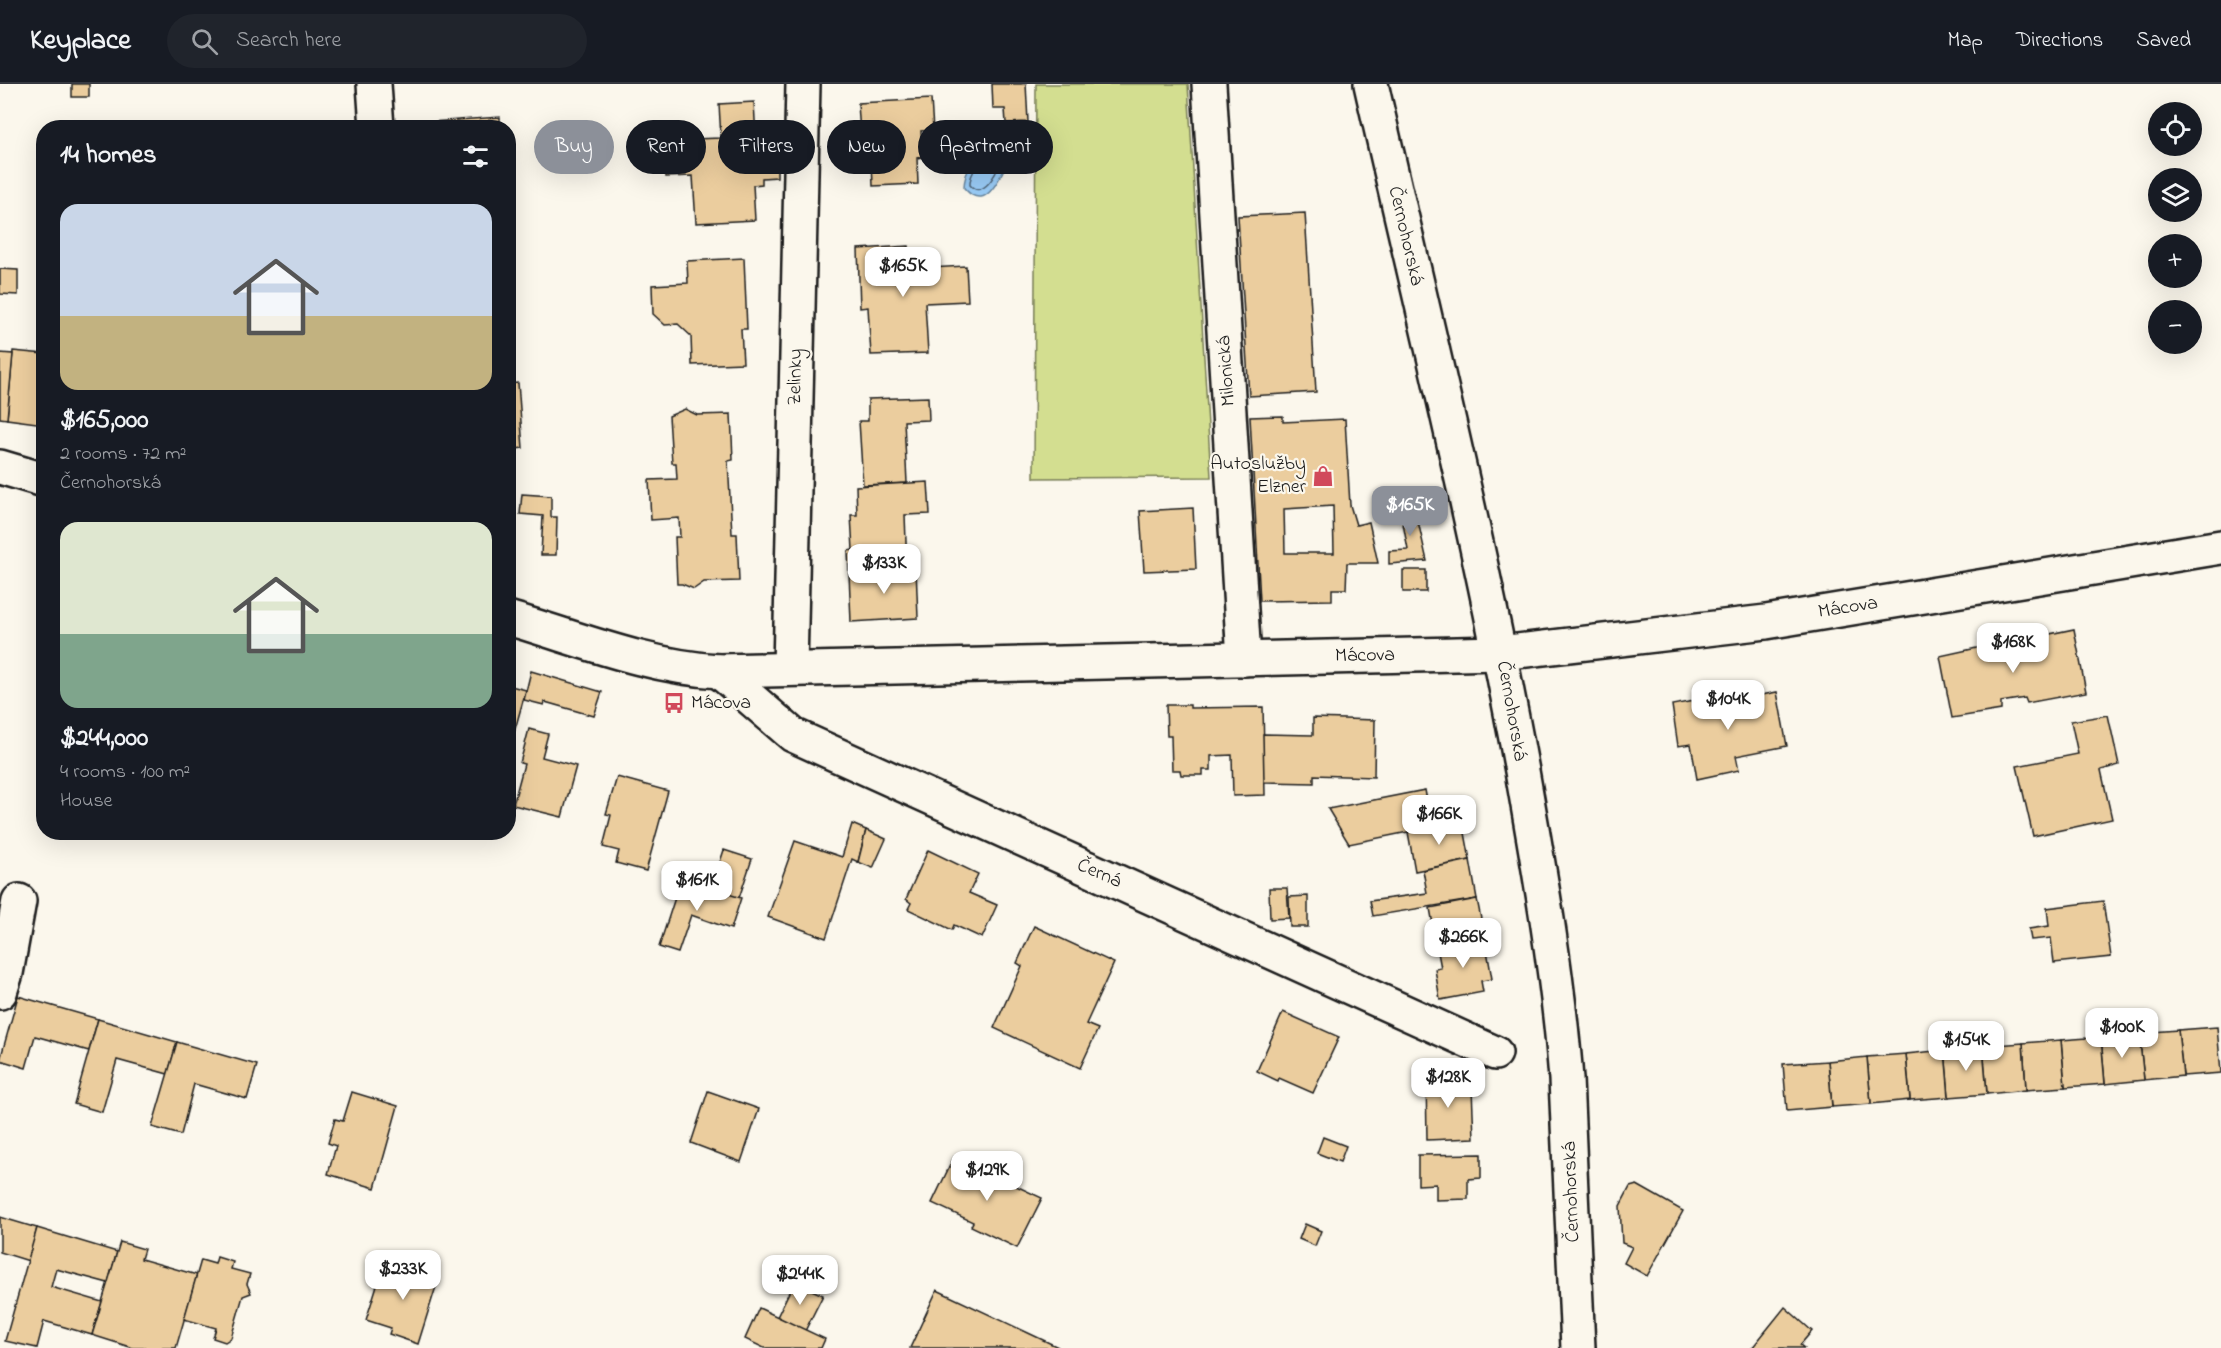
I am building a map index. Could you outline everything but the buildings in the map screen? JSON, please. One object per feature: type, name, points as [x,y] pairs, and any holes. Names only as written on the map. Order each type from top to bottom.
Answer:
[{"type":"street","points":[[374,84],[376,120]]},
{"type":"street","name":"Zelinky","points":[[790,669],[803,84]]},
{"type":"street","name":"Milonická","points":[[1209,84],[1244,659]]},
{"type":"street","name":"Černohorská","points":[[1371,84],[1500,653],[1545,898],[1563,1042],[1570,1140],[1578,1348]]},
{"type":"street","points":[[0,467],[36,478]]},
{"type":"street","name":"Mácova","points":[[516,620],[632,654],[697,669],[719,670],[1500,653],[1766,622],[2221,547]]},
{"type":"street","name":"Černá","points":[[719,670],[793,735],[1495,1053]]},
{"type":"street","points":[[0,992],[6,973],[19,901]]},
{"type":"green space","points":[[1036,84],[1188,84],[1211,477],[1034,478],[1036,174],[1053,174],[1053,120],[1036,120]]},
{"type":"water","points":[[1001,174],[991,191],[981,197],[971,195],[964,188],[966,175]]},
{"type":"place","name":"Autoslužby Elzner","points":[[1323,476]]},
{"type":"place","name":"Mácova","points":[[674,703]]}]
